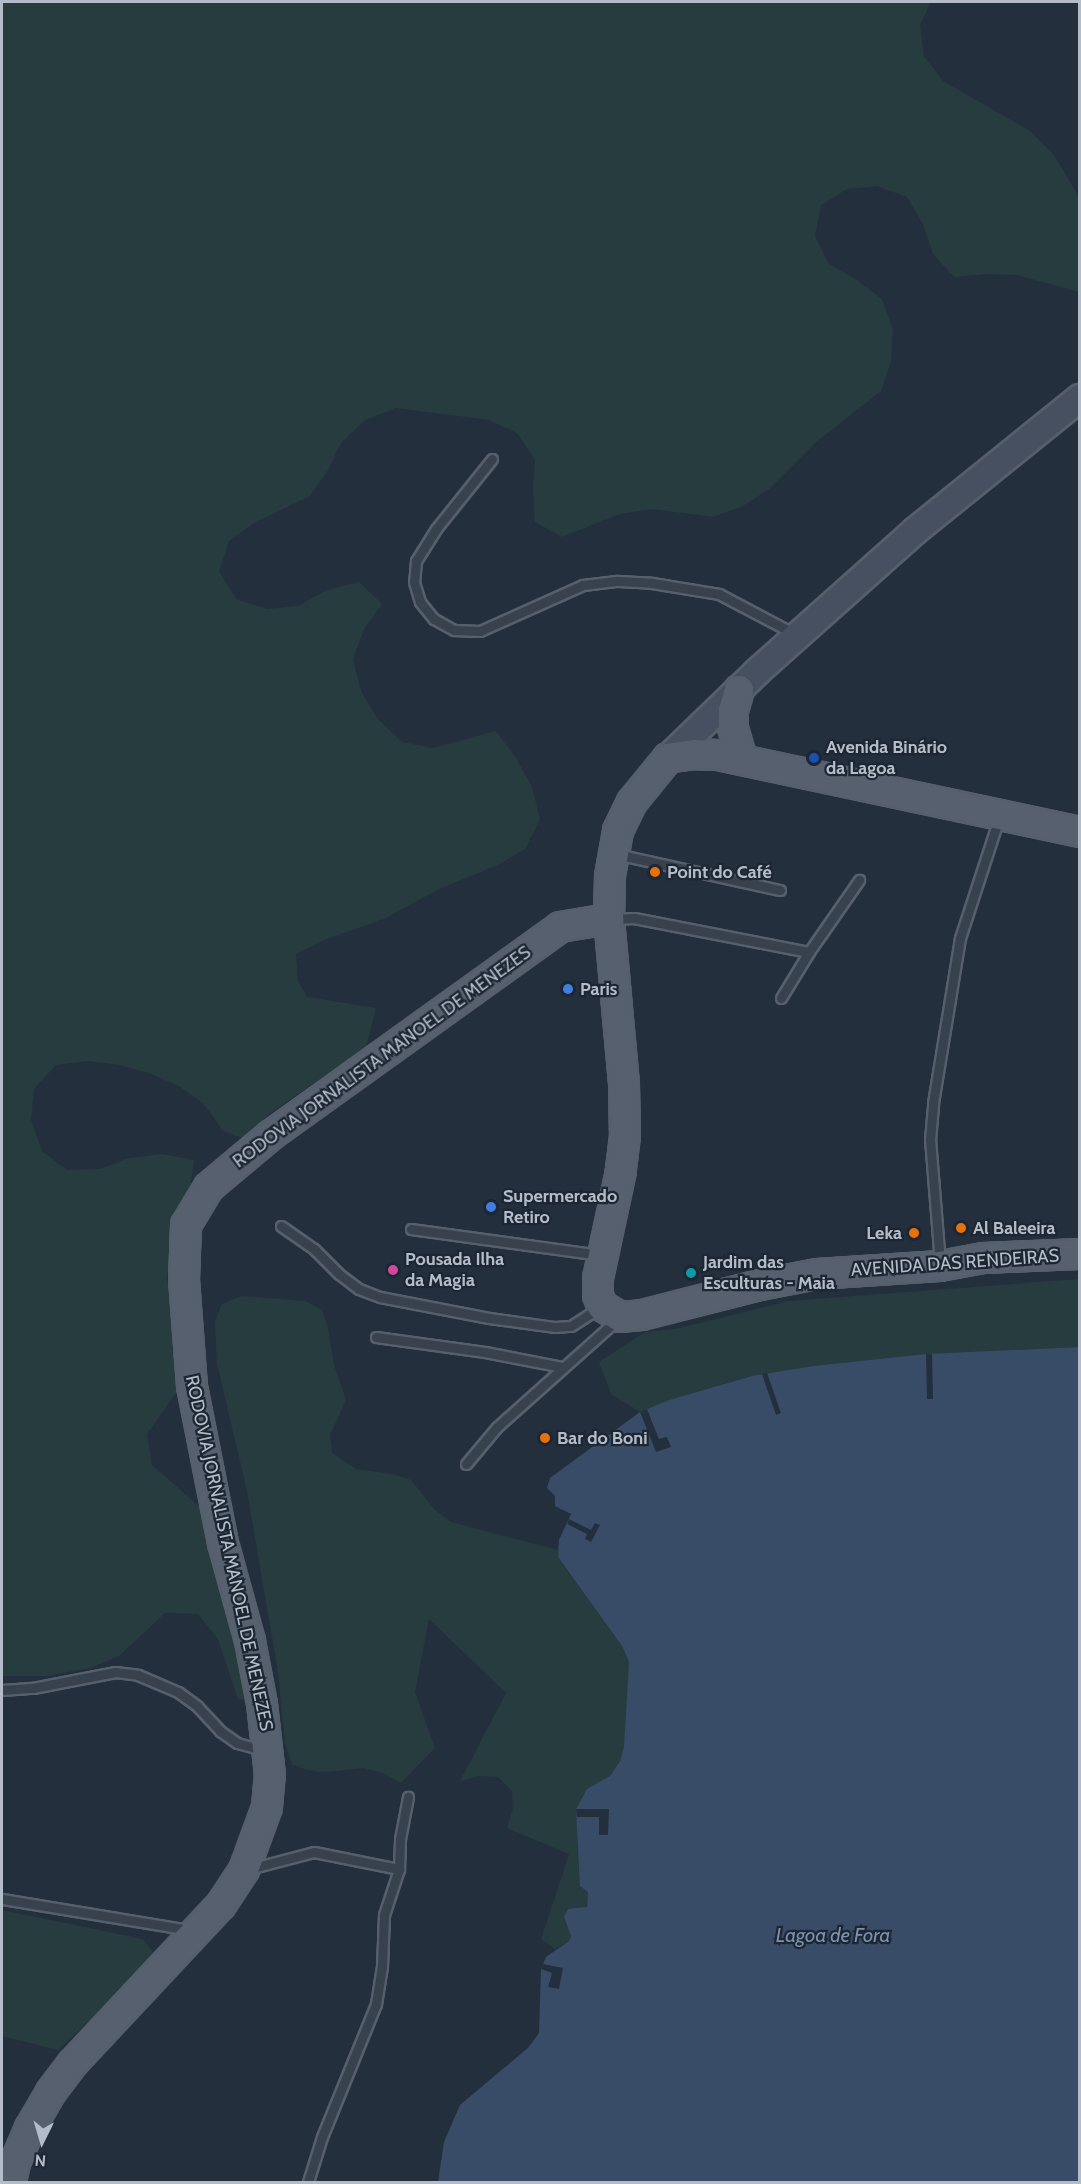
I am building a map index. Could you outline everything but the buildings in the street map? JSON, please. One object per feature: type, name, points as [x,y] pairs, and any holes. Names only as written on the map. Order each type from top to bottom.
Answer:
[{"type":"main road","points":[[739,690],[733,711],[733,728],[742,759]]},
{"type":"main road","points":[[611,1312],[598,1296],[598,1278],[621,1171],[625,1136],[624,1085],[609,918],[614,854],[618,831],[632,802],[668,758],[694,754],[742,759],[1080,832]]},
{"type":"main road","name":"RODOVIA JORNALISTA MANOEL DE MENEZES","points":[[11,2182],[15,2163],[30,2128],[67,2070],[221,1905],[244,1870],[267,1807],[270,1775],[269,1751],[250,1641],[223,1543],[192,1386],[184,1280],[186,1225],[209,1187],[241,1158],[291,1121],[560,927],[609,918]]},
{"type":"main road","name":"AVENIDA DAS RENDEIRAS","points":[[611,1312],[671,1310],[760,1285],[854,1270],[940,1266],[983,1258],[1080,1254]]},
{"type":"street","points":[[668,758],[797,635],[915,531],[1080,398]]},
{"type":"lane","points":[[492,459],[436,529],[416,561],[414,582],[420,602],[434,619],[454,630],[480,631],[584,585],[618,581],[664,584],[719,594],[797,635]]},
{"type":"lane","points":[[940,1266],[930,1140],[933,1103],[960,938],[1000,815]]},
{"type":"lane","points":[[614,854],[780,890]]},
{"type":"lane","points":[[781,998],[809,952],[859,880]]},
{"type":"lane","points":[[609,918],[634,918],[809,952]]},
{"type":"lane","points":[[281,1226],[314,1249],[339,1274],[359,1288],[380,1297],[523,1324],[555,1327],[571,1326],[611,1312]]},
{"type":"lane","points":[[411,1229],[602,1256]]},
{"type":"lane","points":[[466,1464],[497,1427],[562,1367],[611,1312]]},
{"type":"lane","points":[[376,1337],[494,1353],[562,1367]]},
{"type":"lane","points":[[2,1690],[33,1688],[115,1672],[138,1675],[178,1692],[197,1706],[220,1731],[237,1743],[269,1751]]},
{"type":"lane","points":[[308,2182],[322,2137],[376,2004],[382,1967],[384,1915],[399,1869],[400,1839],[408,1797]]},
{"type":"lane","points":[[244,1870],[314,1852],[399,1869]]},
{"type":"lane","points":[[2,1899],[198,1932]]},
{"type":"green space","points":[[2,2],[931,2],[920,25],[924,56],[943,81],[1030,131],[1054,155],[1079,197],[1079,292],[1017,275],[985,274],[954,277],[933,254],[923,224],[907,197],[877,186],[847,189],[821,205],[815,236],[829,264],[857,280],[882,299],[893,330],[891,361],[881,391],[815,443],[769,489],[743,506],[713,517],[652,509],[620,514],[562,537],[535,522],[533,490],[535,460],[517,433],[489,420],[396,408],[365,420],[341,443],[328,470],[310,496],[254,523],[229,541],[219,571],[236,599],[267,609],[298,606],[327,590],[359,582],[382,604],[364,629],[353,659],[361,691],[377,718],[402,742],[433,748],[496,731],[516,758],[532,787],[540,819],[525,849],[498,865],[439,889],[384,919],[324,940],[296,954],[298,981],[307,997],[376,1008],[366,1047],[272,1112],[242,1138],[223,1131],[204,1104],[179,1086],[149,1073],[120,1065],[87,1061],[56,1065],[34,1089],[31,1120],[42,1151],[67,1170],[100,1169],[129,1158],[162,1154],[194,1160],[190,1190],[174,1216],[167,1279],[183,1383],[147,1434],[152,1465],[201,1508],[233,1622],[249,1700],[238,1699],[218,1639],[198,1614],[165,1613],[119,1656],[90,1668],[47,1676],[2,1676]]},
{"type":"green space","points":[[1079,1279],[1079,1347],[932,1354],[813,1366],[752,1376],[669,1400],[640,1412],[611,1394],[599,1362],[645,1332],[675,1329],[789,1301]]},
{"type":"green space","points":[[242,1296],[305,1301],[322,1310],[328,1328],[334,1365],[346,1400],[330,1435],[332,1453],[356,1469],[393,1474],[411,1480],[435,1510],[451,1522],[558,1550],[558,1557],[622,1646],[629,1662],[630,1684],[624,1746],[620,1761],[610,1777],[587,1789],[576,1809],[579,1853],[589,1895],[585,1909],[568,1909],[564,1917],[571,1936],[569,1941],[555,1949],[541,1939],[569,1854],[507,1828],[513,1809],[512,1791],[498,1777],[478,1776],[460,1781],[506,1693],[429,1619],[415,1692],[435,1748],[401,1783],[383,1773],[364,1768],[326,1772],[307,1770],[292,1764],[285,1744],[278,1672],[247,1491],[217,1364],[215,1321],[222,1304]]},
{"type":"green space","points":[[2,1910],[143,1939],[153,1952],[135,1978],[58,2050],[2,2036]]},
{"type":"water","name":"Lagoa de Fora","points":[[1079,1347],[1079,2182],[438,2182],[444,2142],[460,2105],[528,2048],[539,2033],[541,1969],[546,1957],[569,1941],[571,1936],[564,1917],[568,1909],[587,1907],[588,1892],[580,1886],[576,1809],[587,1789],[610,1776],[620,1761],[624,1746],[629,1662],[622,1646],[558,1557],[559,1540],[571,1514],[555,1506],[555,1496],[547,1488],[550,1478],[640,1412],[669,1400],[752,1376],[813,1366],[926,1354]]},
{"type":"pier","points":[[926,1354],[932,1354],[933,1399],[927,1399]]},
{"type":"pier","points":[[767,1373],[781,1413],[776,1415],[762,1374]]},
{"type":"pier","points":[[647,1409],[659,1439],[667,1437],[671,1447],[656,1452],[640,1412]]},
{"type":"pier","points":[[569,1519],[591,1530],[595,1523],[600,1525],[591,1542],[585,1539],[587,1534],[567,1524]]},
{"type":"pier","points":[[576,1809],[609,1809],[608,1835],[599,1835],[599,1817],[577,1817]]},
{"type":"pier","points":[[543,1964],[563,1968],[559,1989],[548,1987],[552,1973],[541,1969]]},
{"type":"place","name":"Avenida Binário da Lagoa","points":[[814,758]]},
{"type":"place","name":"Point do Café","points":[[655,872]]},
{"type":"place","name":"Paris","points":[[568,989]]},
{"type":"place","name":"Supermercado Retiro","points":[[491,1207]]},
{"type":"place","name":"Al Baleeira","points":[[961,1228]]},
{"type":"place","name":"Leka","points":[[914,1233]]},
{"type":"place","name":"Pousada Ilha da Magia","points":[[393,1270]]},
{"type":"place","name":"Jardim das Esculturas - Maia","points":[[691,1273]]},
{"type":"place","name":"Bar do Boni","points":[[545,1438]]}]
